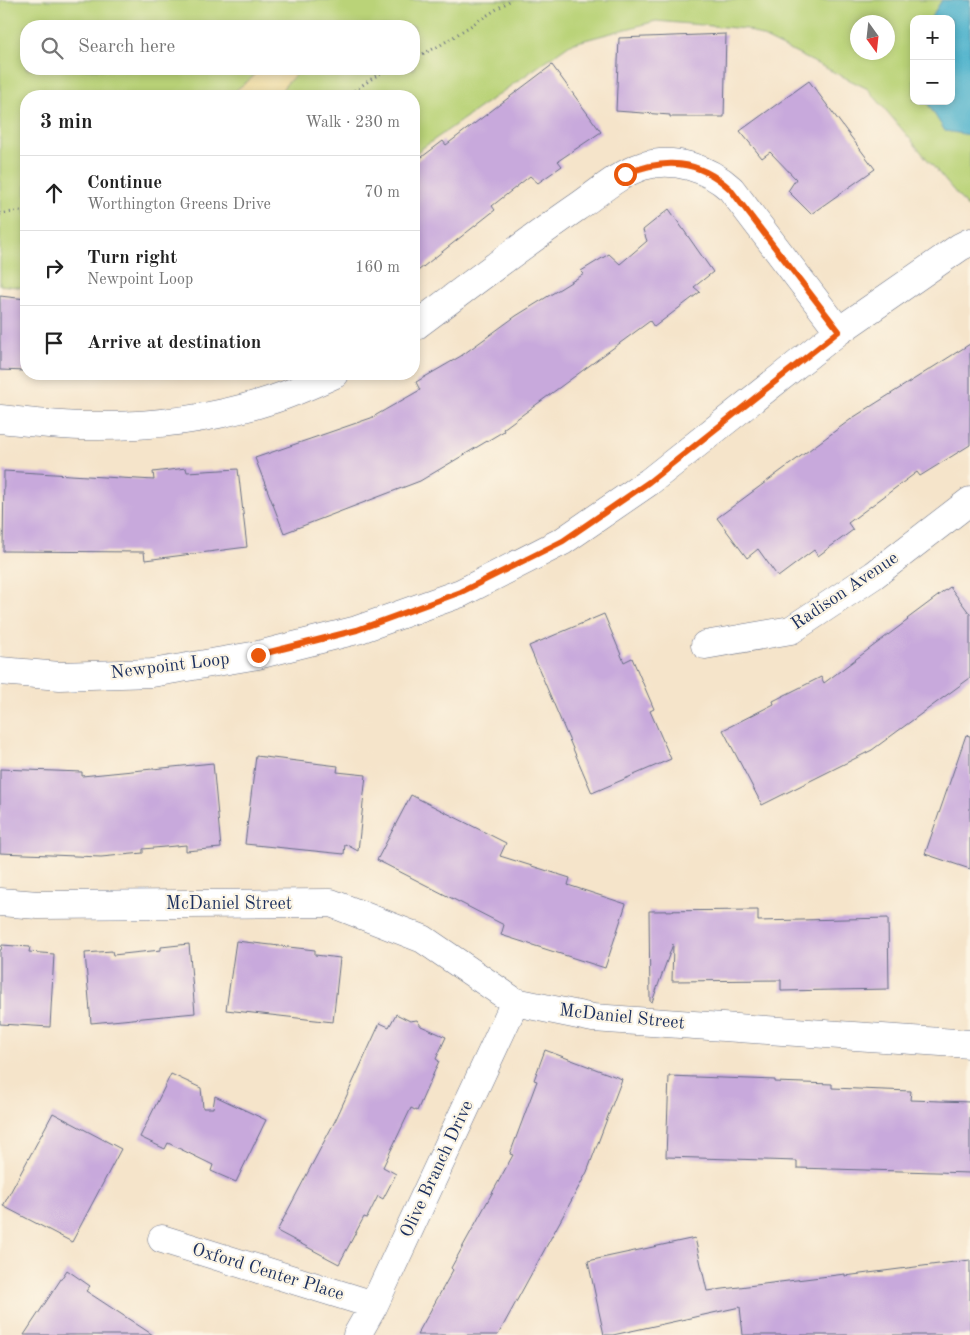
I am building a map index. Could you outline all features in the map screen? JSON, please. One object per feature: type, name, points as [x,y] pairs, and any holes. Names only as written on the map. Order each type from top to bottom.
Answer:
[{"type":"street","points":[[420,322],[525,243],[625,174],[643,166],[674,163],[706,172],[719,179],[730,189],[839,331]]},
{"type":"street","name":"Newpoint Loop","points":[[0,671],[60,676],[152,673],[258,655],[357,630],[461,592],[563,541],[649,482],[839,331],[970,242]]},
{"type":"street","points":[[0,419],[85,426],[140,426],[184,421],[269,401],[320,380]]},
{"type":"street","name":"Radison Avenue","points":[[705,645],[791,630],[874,575],[970,501]]},
{"type":"street","name":"McDaniel Street","points":[[0,902],[38,905],[331,903],[423,939],[515,1002],[593,1018],[970,1044]]},
{"type":"street","name":"Olive Branch Drive","points":[[357,1335],[374,1304],[515,1002]]},
{"type":"street","name":"Oxford Center Place","points":[[162,1239],[374,1304]]},
{"type":"path","points":[[420,55],[439,46],[511,0]]},
{"type":"path","points":[[355,90],[378,75]]},
{"type":"path","points":[[0,214],[20,211]]},
{"type":"green space","points":[[0,0],[970,0],[970,210],[868,89],[747,29],[656,21],[570,44],[420,150],[420,90],[20,90],[20,287],[0,285]]},
{"type":"sand","points":[[254,75],[295,75],[282,90],[236,90]]},
{"type":"water","points":[[942,0],[970,0],[970,135],[945,131],[929,105],[955,105],[955,15],[933,15]]},
{"type":"building","points":[[726,34],[724,117],[670,117],[670,115],[616,111],[619,38]]},
{"type":"building","points":[[552,65],[601,132],[558,161],[562,166],[538,183],[530,176],[492,206],[495,210],[420,269],[420,158],[443,141],[446,145]]},
{"type":"building","points":[[809,81],[875,169],[811,214],[788,191],[796,179],[770,152],[762,158],[740,131]]},
{"type":"building","points":[[669,209],[713,272],[694,287],[700,292],[654,327],[650,321],[503,429],[504,431],[420,481],[284,533],[255,458],[371,418],[420,390],[416,382],[461,356],[516,316],[584,274],[581,271],[609,254],[620,264],[647,241],[643,230]]},
{"type":"building","points":[[0,296],[20,298],[20,371],[0,370]]},
{"type":"building","points":[[970,344],[970,445],[920,476],[917,472],[848,523],[853,530],[818,556],[814,550],[778,577],[758,549],[747,558],[717,518],[854,417]]},
{"type":"building","points":[[186,468],[187,472],[238,469],[247,547],[145,560],[144,552],[3,551],[4,471],[154,480],[153,472]]},
{"type":"building","points":[[950,587],[970,614],[970,678],[872,750],[762,805],[723,730],[774,704],[773,701],[821,677],[824,683]]},
{"type":"building","points":[[604,614],[624,662],[632,658],[654,709],[650,711],[671,759],[592,793],[529,646]]},
{"type":"building","points":[[966,735],[970,736],[970,869],[925,854]]},
{"type":"building","points":[[256,756],[338,766],[337,772],[366,775],[358,851],[345,844],[344,854],[245,844]]},
{"type":"building","points":[[213,763],[221,848],[186,851],[186,845],[143,849],[143,853],[101,857],[0,853],[0,769],[82,772],[82,776]]},
{"type":"building","points":[[411,795],[506,843],[500,856],[570,878],[568,885],[626,904],[605,968],[501,935],[504,925],[377,860]]},
{"type":"building","points":[[758,910],[758,921],[888,918],[889,989],[781,991],[781,980],[672,981],[673,944],[652,1002],[650,1001],[649,911]]},
{"type":"building","points":[[236,941],[315,950],[315,955],[340,958],[333,1022],[226,1010]]},
{"type":"building","points":[[189,944],[195,1013],[91,1023],[85,953],[112,951],[113,955],[161,950],[161,947]]},
{"type":"building","points":[[2,945],[30,947],[29,952],[54,954],[50,1027],[0,1024],[0,950]]},
{"type":"building","points":[[396,1014],[410,1021],[417,1020],[421,1026],[446,1037],[436,1059],[439,1061],[417,1111],[411,1108],[383,1167],[396,1174],[383,1199],[378,1196],[367,1218],[364,1217],[339,1264],[277,1231],[336,1119],[380,1023],[389,1027]]},
{"type":"building","points":[[545,1050],[622,1079],[587,1172],[498,1335],[417,1335],[453,1270],[451,1268],[513,1155],[510,1154],[537,1081],[534,1080]]},
{"type":"building","points":[[171,1074],[201,1088],[203,1108],[213,1108],[215,1096],[266,1120],[236,1182],[211,1171],[213,1165],[168,1143],[165,1149],[140,1137]]},
{"type":"building","points":[[669,1076],[832,1084],[832,1088],[911,1091],[910,1100],[970,1102],[970,1173],[797,1168],[797,1161],[666,1157]]},
{"type":"building","points":[[53,1113],[121,1149],[72,1242],[3,1206]]},
{"type":"building","points":[[695,1238],[707,1291],[970,1260],[970,1335],[743,1335],[740,1307],[613,1335],[604,1335],[588,1261]]},
{"type":"building","points":[[67,1270],[90,1286],[86,1291],[153,1335],[24,1335]]},
{"type":"route","points":[[258,655],[357,630],[461,592],[563,541],[649,482],[839,331],[730,189],[719,179],[706,172],[674,163],[643,166],[625,174]]}]
